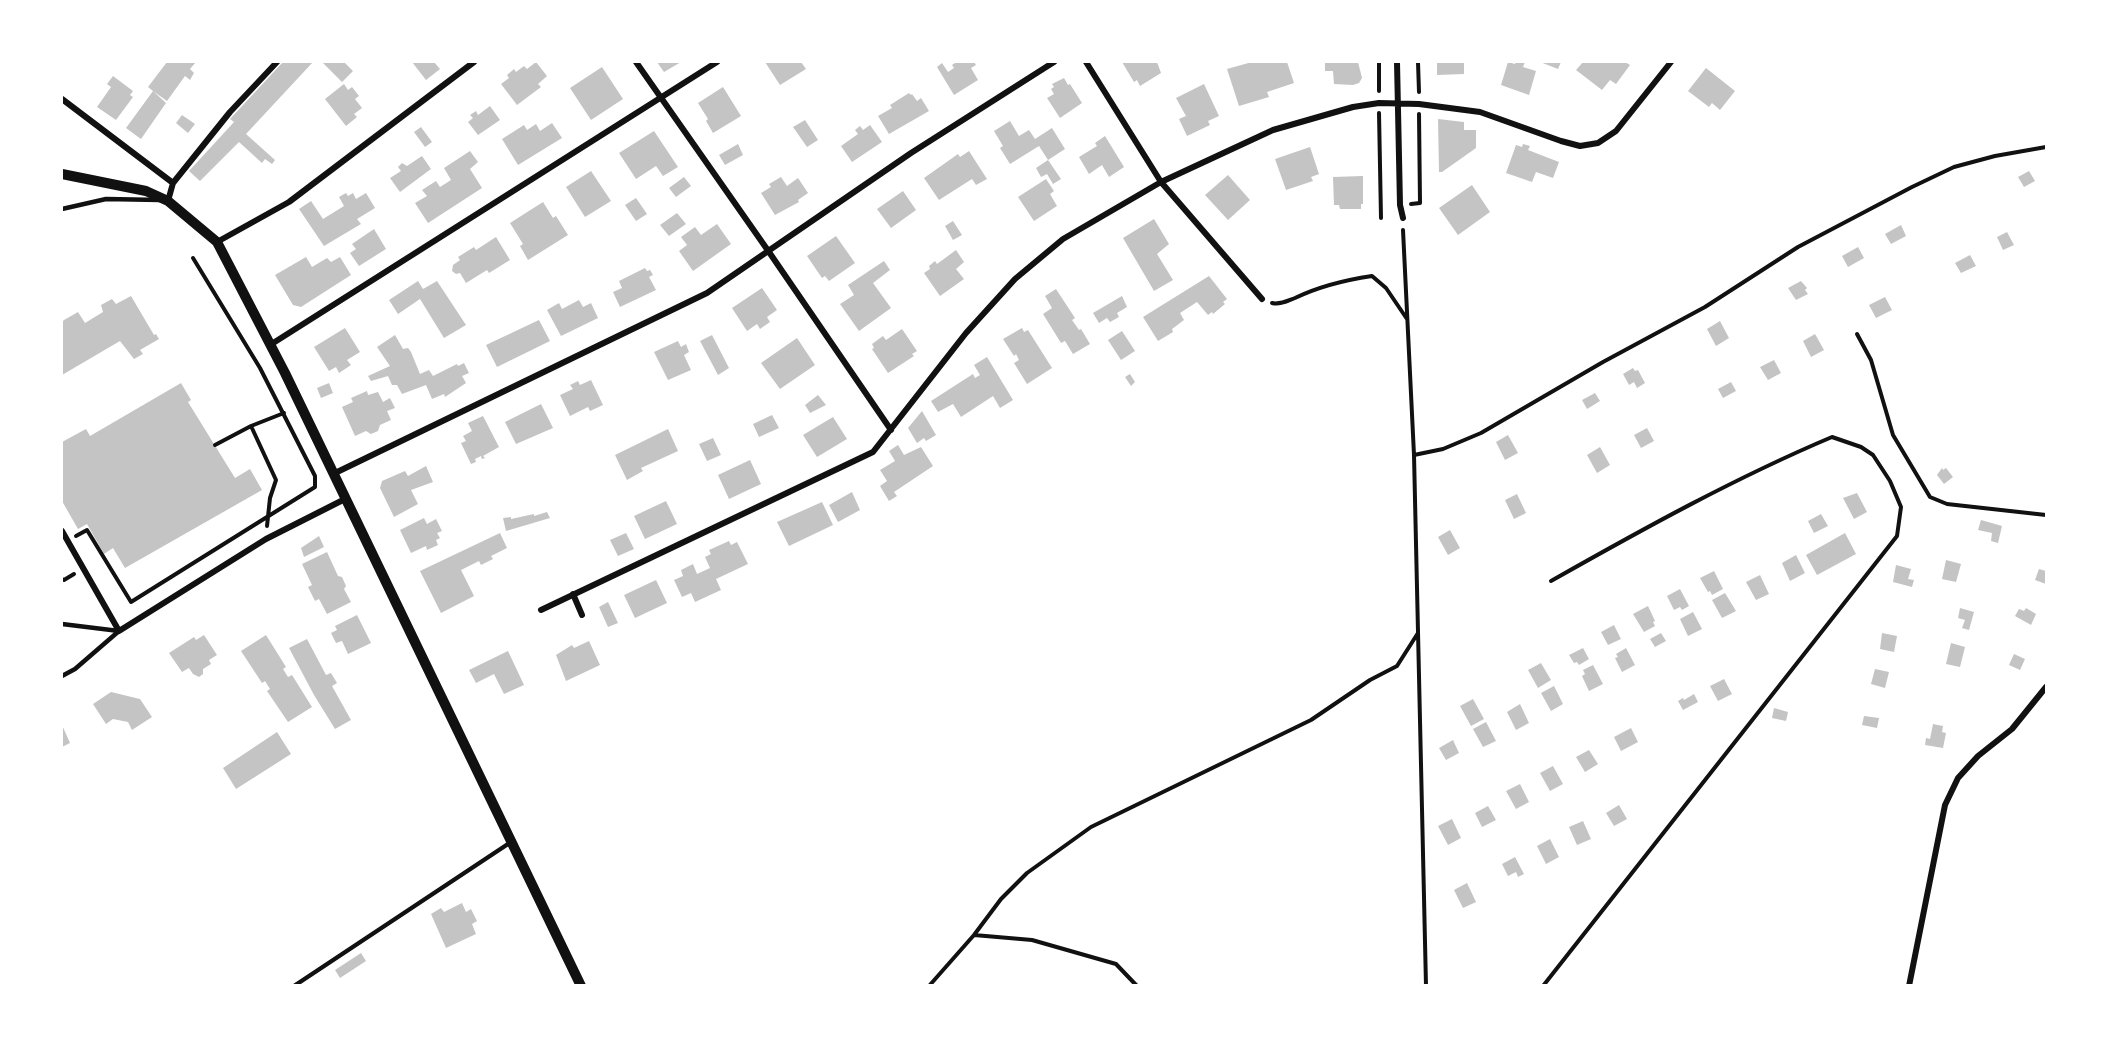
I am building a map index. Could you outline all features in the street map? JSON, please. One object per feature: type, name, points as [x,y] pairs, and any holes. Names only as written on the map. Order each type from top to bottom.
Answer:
[{"type":"street","points":[[168,201],[173,183],[230,112],[277,62]]},
{"type":"street","points":[[217,242],[289,202],[474,62]]},
{"type":"street","points":[[636,62],[891,430]]},
{"type":"street","points":[[270,345],[717,62]]},
{"type":"street","points":[[332,474],[707,293],[911,153],[1054,62]]},
{"type":"street","points":[[1086,62],[1161,182],[1262,298]]},
{"type":"street","points":[[1397,62],[1402,218]]},
{"type":"street","points":[[541,609],[873,452],[966,333],[1015,279],[1063,239],[1161,182],[1273,130],[1353,107],[1379,103],[1397,102],[1480,112],[1580,146],[1598,143],[1616,130],[1671,62]]},
{"type":"street","points":[[62,99],[173,183]]},
{"type":"street","points":[[62,174],[146,191],[168,201],[217,242],[270,345],[581,986]]},
{"type":"street","points":[[62,531],[119,631],[266,539],[345,499]]},
{"type":"street","points":[[573,594],[582,615]]},
{"type":"street","points":[[1909,986],[1946,805],[1958,778],[1978,756],[2012,729],[2046,687]]},
{"type":"lane","points":[[62,209],[106,199],[168,201]]},
{"type":"lane","points":[[62,624],[119,631]]},
{"type":"lane","points":[[62,676],[75,669],[119,631]]},
{"type":"lane","points":[[294,986],[512,842]]},
{"type":"path","points":[[1379,62],[1381,218]]},
{"type":"path","points":[[1418,62],[1420,203]]},
{"type":"path","points":[[1414,455],[1443,449],[1481,433],[1629,347],[1705,307],[1798,247],[1912,187],[1954,167],[1995,156],[2046,147]]},
{"type":"path","points":[[1402,218],[1414,455],[1426,986]]},
{"type":"path","points":[[87,530],[131,602],[315,487],[315,476],[260,368],[192,258]]},
{"type":"path","points":[[1262,298],[1276,304],[1337,281],[1372,276],[1386,288],[1407,320]]},
{"type":"path","points":[[1857,334],[1871,360],[1893,435],[1930,497],[1947,504],[2046,515]]},
{"type":"path","points":[[215,445],[251,426],[284,413]]},
{"type":"path","points":[[251,426],[276,480],[270,498],[266,539]]},
{"type":"path","points":[[1543,986],[1898,536],[1901,507],[1890,481],[1873,455],[1861,447],[1832,437],[1782,458],[1625,539],[1551,581]]},
{"type":"path","points":[[929,986],[1001,899],[1027,873],[1091,827],[1311,720],[1370,680],[1397,666],[1419,632]]},
{"type":"path","points":[[974,934],[1032,940],[1116,964],[1137,986]]},
{"type":"building","points":[[167,62],[196,62],[190,69],[194,73],[190,80],[185,76],[167,101],[148,87]]},
{"type":"building","points":[[283,62],[313,62],[246,134],[275,160],[272,164],[265,159],[262,163],[239,142],[200,181],[189,171],[234,122],[230,119]]},
{"type":"building","points":[[322,62],[344,62],[353,71],[342,82]]},
{"type":"building","points":[[412,62],[434,62],[440,69],[426,80]]},
{"type":"building","points":[[536,62],[547,76],[538,84],[541,87],[517,105],[501,84],[509,78],[507,75],[514,69],[516,72],[524,66],[527,69]]},
{"type":"building","points":[[657,62],[681,62],[664,72]]},
{"type":"building","points":[[765,62],[801,62],[806,69],[780,85]]},
{"type":"building","points":[[954,62],[974,62],[976,65],[971,68],[978,80],[954,95],[937,67],[942,63],[948,72],[954,68],[952,65]]},
{"type":"building","points":[[1122,62],[1157,62],[1161,73],[1140,86],[1137,80],[1134,82]]},
{"type":"building","points":[[1252,62],[1287,62],[1294,83],[1267,92],[1269,97],[1239,106],[1227,69]]},
{"type":"building","points":[[1325,62],[1358,62],[1362,78],[1359,83],[1353,85],[1334,84],[1333,71],[1325,71]]},
{"type":"building","points":[[1437,62],[1464,62],[1464,74],[1437,75]]},
{"type":"building","points":[[1508,62],[1515,64],[1525,62],[1523,67],[1536,71],[1529,95],[1501,85]]},
{"type":"building","points":[[1540,62],[1561,62],[1558,69]]},
{"type":"building","points":[[1583,62],[1625,62],[1630,65],[1616,84],[1610,80],[1602,90],[1576,70]]},
{"type":"building","points":[[602,67],[623,99],[591,120],[570,88]]},
{"type":"building","points":[[1706,68],[1735,91],[1720,110],[1712,103],[1709,107],[1688,91]]},
{"type":"building","points":[[113,76],[133,91],[130,95],[133,97],[116,120],[97,107],[111,87],[107,84]]},
{"type":"building","points":[[1064,78],[1082,103],[1060,118],[1047,98],[1054,94],[1051,89],[1054,87],[1052,84]]},
{"type":"building","points":[[344,84],[348,90],[352,87],[359,96],[355,99],[362,108],[354,114],[357,117],[346,126],[325,99]]},
{"type":"building","points":[[1204,84],[1219,116],[1208,121],[1210,125],[1187,136],[1179,119],[1186,116],[1176,98]]},
{"type":"building","points":[[723,87],[741,116],[713,133],[698,103]]},
{"type":"building","points":[[153,91],[166,103],[141,139],[126,128]]},
{"type":"building","points":[[909,93],[917,101],[921,98],[929,111],[889,134],[878,116],[892,108],[890,105]]},
{"type":"building","points":[[490,106],[500,120],[478,135],[468,122],[473,118],[470,115],[476,111],[478,115]]},
{"type":"building","points":[[182,115],[195,124],[188,133],[176,123]]},
{"type":"building","points":[[1438,119],[1464,122],[1464,130],[1476,130],[1476,148],[1442,172],[1439,172]]},
{"type":"building","points":[[805,120],[818,140],[807,147],[793,127]]},
{"type":"building","points":[[1010,121],[1019,136],[1029,130],[1035,139],[1052,128],[1065,149],[1048,160],[1039,146],[1010,164],[1000,148],[1003,146],[994,131]]},
{"type":"building","points":[[552,123],[562,138],[518,165],[502,139],[524,125],[527,130],[536,124],[540,131]]},
{"type":"building","points":[[870,125],[882,142],[852,162],[841,146],[858,134],[855,130],[860,126],[863,130]]},
{"type":"building","points":[[421,127],[432,142],[425,147],[414,132]]},
{"type":"building","points":[[654,131],[678,167],[663,176],[656,166],[636,179],[619,153]]},
{"type":"building","points":[[1105,136],[1124,167],[1109,177],[1102,165],[1089,174],[1079,157],[1097,146],[1095,143]]},
{"type":"building","points":[[738,144],[743,155],[725,165],[719,155]]},
{"type":"building","points":[[1523,144],[1530,146],[1528,150],[1559,162],[1553,178],[1536,172],[1532,182],[1506,173],[1516,145],[1522,147]]},
{"type":"building","points":[[1310,147],[1319,174],[1311,177],[1313,181],[1286,190],[1275,159]]},
{"type":"building","points":[[470,151],[478,162],[470,169],[482,188],[428,223],[415,203],[427,196],[422,190],[436,181],[440,187],[451,180],[444,168]]},
{"type":"building","points":[[969,151],[987,179],[976,185],[972,179],[939,200],[924,178],[958,154],[960,157]]},
{"type":"building","points":[[422,156],[431,169],[400,192],[390,178],[401,171],[398,167],[402,163],[407,166]]},
{"type":"building","points":[[1048,160],[1061,179],[1053,184],[1047,174],[1041,177],[1036,168]]},
{"type":"building","points":[[591,171],[611,201],[585,217],[566,187]]},
{"type":"building","points":[[2029,171],[2035,181],[2024,187],[2018,177]]},
{"type":"building","points":[[1228,175],[1250,200],[1228,220],[1205,195]]},
{"type":"building","points":[[1363,176],[1361,209],[1340,209],[1339,205],[1334,205],[1333,177]]},
{"type":"building","points":[[684,177],[691,186],[676,197],[669,188]]},
{"type":"building","points":[[781,177],[787,186],[798,178],[808,193],[798,200],[799,202],[775,215],[761,193],[771,187],[769,184]]},
{"type":"building","points":[[1046,179],[1054,191],[1050,194],[1057,206],[1034,221],[1018,197]]},
{"type":"building","points":[[1472,185],[1490,212],[1458,235],[1439,208]]},
{"type":"building","points":[[903,191],[916,210],[891,228],[877,209]]},
{"type":"building","points":[[346,193],[348,196],[353,193],[356,199],[366,193],[375,208],[357,219],[361,224],[324,246],[299,209],[311,201],[323,219],[344,206],[339,197]]},
{"type":"building","points":[[636,198],[647,214],[636,221],[625,205]]},
{"type":"building","points":[[543,202],[553,218],[556,216],[568,235],[528,260],[520,246],[523,244],[510,223]]},
{"type":"building","points":[[677,213],[686,224],[669,236],[660,225]]},
{"type":"building","points":[[1154,219],[1169,244],[1157,254],[1173,280],[1154,291],[1123,238]]},
{"type":"building","points":[[953,221],[962,235],[953,240],[945,226]]},
{"type":"building","points":[[717,224],[731,244],[693,271],[679,251],[687,245],[681,237],[695,227],[701,235]]},
{"type":"building","points":[[1901,225],[1906,236],[1891,244],[1885,234]]},
{"type":"building","points":[[374,229],[386,249],[359,266],[350,253],[356,249],[352,244]]},
{"type":"building","points":[[2007,232],[2014,245],[2003,250],[1997,237]]},
{"type":"building","points":[[836,236],[855,263],[829,281],[825,276],[822,278],[807,256]]},
{"type":"building","points":[[496,237],[510,260],[466,283],[460,273],[456,274],[452,271],[453,265],[460,260],[458,257],[474,247],[476,250]]},
{"type":"building","points":[[1858,247],[1864,258],[1848,267],[1842,256]]},
{"type":"building","points":[[956,250],[964,262],[956,269],[964,279],[940,296],[924,273],[935,261],[937,264]]},
{"type":"building","points":[[1970,255],[1976,266],[1961,273],[1955,263]]},
{"type":"building","points":[[306,257],[312,267],[327,258],[331,262],[340,257],[351,275],[301,307],[293,305],[275,275]]},
{"type":"building","points":[[884,261],[890,270],[873,283],[891,308],[859,331],[840,304],[854,295],[848,285]]},
{"type":"building","points":[[645,268],[653,275],[649,277],[656,290],[620,307],[613,292],[622,288],[619,281]]},
{"type":"building","points":[[1209,276],[1227,299],[1223,302],[1225,304],[1213,314],[1212,312],[1208,315],[1197,302],[1180,313],[1184,320],[1172,329],[1173,332],[1158,341],[1143,317]]},
{"type":"building","points":[[418,281],[423,289],[437,281],[466,325],[444,338],[420,299],[398,314],[389,300]]},
{"type":"building","points":[[1801,281],[1807,288],[1805,290],[1808,294],[1796,300],[1788,288]]},
{"type":"building","points":[[762,288],[777,310],[767,317],[770,322],[760,329],[757,324],[747,331],[732,308]]},
{"type":"building","points":[[1056,289],[1075,318],[1072,320],[1090,344],[1073,354],[1065,341],[1061,343],[1043,314],[1052,308],[1045,296]]},
{"type":"building","points":[[131,296],[154,335],[156,334],[159,339],[140,350],[143,354],[134,359],[120,341],[62,375],[62,322],[78,312],[85,323],[103,312],[101,305],[112,299],[116,304]]},
{"type":"building","points":[[1122,296],[1127,307],[1117,313],[1119,317],[1110,322],[1107,318],[1099,323],[1093,313]]},
{"type":"building","points":[[1885,297],[1892,310],[1876,318],[1869,305]]},
{"type":"building","points":[[579,300],[583,307],[591,303],[598,318],[561,336],[547,310],[559,303],[562,309]]},
{"type":"building","points":[[539,320],[550,341],[497,367],[486,345]]},
{"type":"building","points":[[1720,321],[1729,338],[1716,346],[1707,329]]},
{"type":"building","points":[[345,328],[360,352],[347,360],[351,365],[339,373],[336,367],[329,371],[314,347]]},
{"type":"building","points":[[1022,328],[1024,332],[1028,330],[1052,368],[1027,384],[1014,363],[1019,360],[1016,354],[1014,356],[1003,339]]},
{"type":"building","points":[[902,329],[917,351],[912,354],[914,356],[888,373],[872,349],[874,348],[872,344],[883,336],[886,340]]},
{"type":"building","points":[[1122,331],[1135,351],[1121,360],[1108,340]]},
{"type":"building","points":[[1815,334],[1824,350],[1811,357],[1803,341]]},
{"type":"building","points":[[395,335],[403,349],[408,348],[411,352],[420,374],[429,370],[433,376],[464,363],[469,373],[462,376],[466,383],[445,397],[444,394],[432,399],[426,385],[402,394],[397,385],[392,385],[388,376],[371,381],[368,376],[390,366],[377,347]]},
{"type":"building","points":[[712,335],[729,368],[718,375],[700,341]]},
{"type":"building","points":[[797,338],[815,365],[780,389],[761,363]]},
{"type":"building","points":[[678,341],[681,347],[686,344],[689,352],[684,355],[691,370],[668,380],[654,352]]},
{"type":"building","points":[[987,357],[1013,400],[1000,408],[993,396],[961,417],[953,404],[938,412],[931,401],[973,374],[975,378],[980,375],[974,365]]},
{"type":"building","points":[[1774,360],[1781,373],[1768,380],[1760,367]]},
{"type":"building","points":[[1633,368],[1635,371],[1638,370],[1645,383],[1637,388],[1634,382],[1629,385],[1623,374]]},
{"type":"building","points":[[1130,374],[1135,382],[1131,386],[1125,377]]},
{"type":"building","points":[[591,380],[603,405],[590,411],[588,407],[570,416],[560,395],[573,389],[570,385],[578,381],[580,385]]},
{"type":"building","points":[[1731,382],[1736,391],[1723,398],[1718,389]]},
{"type":"building","points":[[181,383],[191,400],[188,402],[235,478],[250,469],[262,490],[125,568],[113,548],[104,554],[87,524],[78,529],[62,501],[62,442],[86,429],[90,436]]},
{"type":"building","points":[[329,383],[333,393],[321,398],[317,388]]},
{"type":"building","points":[[367,391],[368,395],[378,392],[383,402],[390,398],[395,408],[387,411],[391,420],[380,425],[378,431],[371,434],[366,431],[355,436],[342,407],[353,402],[351,398]]},
{"type":"building","points":[[1595,393],[1600,401],[1587,409],[1582,400]]},
{"type":"building","points":[[818,395],[826,405],[810,413],[805,405]]},
{"type":"building","points":[[541,404],[553,428],[516,444],[505,422]]},
{"type":"building","points":[[922,411],[936,435],[926,441],[924,438],[917,443],[908,428]]},
{"type":"building","points":[[772,415],[779,428],[759,437],[753,424]]},
{"type":"building","points":[[483,416],[499,447],[483,456],[485,458],[482,459],[481,456],[475,459],[476,462],[471,464],[461,443],[466,441],[463,436],[472,431],[468,423]]},
{"type":"building","points":[[833,417],[847,439],[817,457],[803,435]]},
{"type":"building","points":[[1647,428],[1654,441],[1641,448],[1634,435]]},
{"type":"building","points":[[668,429],[678,451],[641,468],[643,471],[627,480],[615,455]]},
{"type":"building","points":[[1508,435],[1518,453],[1505,460],[1496,442]]},
{"type":"building","points":[[713,438],[721,455],[707,461],[699,444]]},
{"type":"building","points":[[898,445],[904,455],[921,447],[933,466],[894,492],[897,496],[889,501],[880,486],[887,481],[880,470],[895,461],[889,451]]},
{"type":"building","points":[[1600,447],[1610,465],[1597,473],[1587,455]]},
{"type":"building","points":[[750,460],[761,484],[729,499],[718,475]]},
{"type":"building","points":[[426,466],[433,482],[411,490],[418,504],[394,517],[380,488],[382,481],[405,471],[408,476]]},
{"type":"building","points":[[1942,468],[1943,470],[1946,468],[1953,477],[1944,484],[1937,475]]},
{"type":"building","points":[[852,492],[860,510],[838,522],[829,505]]},
{"type":"building","points":[[1857,493],[1867,512],[1854,519],[1843,498]]},
{"type":"building","points":[[1517,494],[1526,513],[1514,519],[1505,500]]},
{"type":"building","points":[[666,501],[677,524],[645,539],[634,516]]},
{"type":"building","points":[[822,502],[833,525],[789,546],[777,522]]},
{"type":"building","points":[[547,512],[550,518],[506,531],[503,518],[511,517],[511,519],[534,514],[534,516]]},
{"type":"building","points":[[1821,514],[1828,526],[1814,533],[1808,521]]},
{"type":"building","points":[[424,518],[427,524],[436,519],[442,531],[437,533],[440,538],[436,540],[438,545],[427,550],[426,546],[411,553],[400,530]]},
{"type":"building","points":[[1981,520],[2002,526],[1998,543],[1991,541],[1992,533],[1978,530]]},
{"type":"building","points":[[1450,530],[1460,548],[1448,555],[1438,537]]},
{"type":"building","points":[[500,533],[507,548],[491,556],[493,559],[481,565],[479,561],[461,570],[474,596],[441,613],[420,571]]},
{"type":"building","points":[[626,533],[634,549],[618,556],[610,540]]},
{"type":"building","points":[[1845,533],[1856,554],[1817,575],[1806,555]]},
{"type":"building","points":[[319,536],[324,547],[304,557],[301,548]]},
{"type":"building","points":[[729,541],[731,545],[737,542],[748,564],[716,579],[721,590],[695,602],[691,593],[682,597],[674,580],[683,576],[681,570],[693,564],[697,574],[710,568],[705,557],[711,554],[709,550]]},
{"type":"building","points":[[327,552],[338,576],[342,577],[346,586],[344,589],[351,602],[327,614],[319,599],[315,601],[308,587],[312,585],[302,564]]},
{"type":"building","points":[[1796,555],[1805,573],[1790,581],[1782,563]]},
{"type":"building","points":[[1946,560],[1961,564],[1956,582],[1942,579]]},
{"type":"building","points":[[1896,565],[1911,569],[1908,579],[1914,580],[1912,587],[1893,582]]},
{"type":"building","points":[[2039,569],[2046,571],[2046,584],[2035,580]]},
{"type":"building","points":[[1714,571],[1723,589],[1712,595],[1700,578]]},
{"type":"building","points":[[1760,575],[1769,594],[1756,600],[1746,582]]},
{"type":"building","points":[[656,580],[667,603],[635,618],[624,595]]},
{"type":"building","points":[[1680,589],[1689,606],[1682,610],[1680,607],[1674,610],[1667,596]]},
{"type":"building","points":[[1725,593],[1736,611],[1722,618],[1712,600]]},
{"type":"building","points":[[608,602],[618,623],[608,627],[599,607]]},
{"type":"building","points":[[1648,606],[1655,626],[1644,632],[1633,614]]},
{"type":"building","points":[[1960,608],[1974,612],[1969,630],[1962,628],[1965,620],[1958,618]]},
{"type":"building","points":[[2026,608],[2036,614],[2031,625],[2015,616],[2019,609],[2024,611]]},
{"type":"building","points":[[1693,612],[1702,629],[1688,636],[1680,619]]},
{"type":"building","points":[[357,615],[371,643],[348,654],[342,641],[336,643],[331,633],[337,630],[335,626]]},
{"type":"building","points":[[1614,625],[1621,639],[1608,645],[1601,632]]},
{"type":"building","points":[[1661,633],[1666,641],[1655,647],[1650,639]]},
{"type":"building","points":[[1882,633],[1897,636],[1894,652],[1880,649]]},
{"type":"building","points":[[204,635],[217,655],[209,660],[211,664],[203,669],[203,674],[199,677],[189,668],[182,672],[169,653],[194,637],[196,640]]},
{"type":"building","points":[[266,635],[286,667],[283,669],[288,677],[292,675],[312,707],[288,722],[267,691],[270,689],[265,681],[262,683],[241,651]]},
{"type":"building","points":[[307,639],[326,675],[331,673],[337,683],[332,686],[351,720],[335,729],[289,648]]},
{"type":"building","points":[[589,641],[600,665],[566,681],[556,655],[572,645],[574,648]]},
{"type":"building","points":[[1951,643],[1965,647],[1960,667],[1946,664]]},
{"type":"building","points":[[1583,648],[1589,659],[1579,665],[1577,662],[1574,663],[1569,655]]},
{"type":"building","points":[[1626,648],[1635,665],[1622,672],[1615,658],[1618,657],[1616,654]]},
{"type":"building","points":[[508,651],[524,685],[504,694],[494,674],[476,683],[469,670]]},
{"type":"building","points":[[2014,654],[2025,659],[2020,670],[2009,665]]},
{"type":"building","points":[[1541,663],[1551,680],[1538,688],[1528,670]]},
{"type":"building","points":[[1593,665],[1603,684],[1589,691],[1582,676],[1585,674],[1583,670]]},
{"type":"building","points":[[1875,669],[1889,672],[1885,688],[1871,684]]},
{"type":"building","points":[[1724,679],[1732,694],[1718,701],[1710,686]]},
{"type":"building","points":[[1554,686],[1563,704],[1551,711],[1541,693]]},
{"type":"building","points":[[111,692],[140,699],[152,717],[132,730],[128,722],[113,719],[106,724],[93,704]]},
{"type":"building","points":[[1694,694],[1698,702],[1683,710],[1678,701]]},
{"type":"building","points":[[1473,699],[1484,719],[1471,726],[1460,706]]},
{"type":"building","points":[[1520,704],[1529,723],[1516,730],[1507,712]]},
{"type":"building","points":[[1774,708],[1788,712],[1786,721],[1772,718]]},
{"type":"building","points":[[1864,716],[1879,718],[1877,728],[1862,725]]},
{"type":"building","points":[[1486,722],[1496,741],[1483,747],[1473,729]]},
{"type":"building","points":[[1933,724],[1943,726],[1942,732],[1946,733],[1943,748],[1925,745],[1926,738],[1930,739]]},
{"type":"building","points":[[62,725],[70,743],[62,747]]},
{"type":"building","points":[[1631,728],[1638,742],[1621,751],[1614,737]]},
{"type":"building","points":[[277,732],[291,754],[236,789],[223,768]]},
{"type":"building","points":[[1453,740],[1459,753],[1446,760],[1439,748]]},
{"type":"building","points":[[1589,750],[1598,764],[1585,772],[1576,757]]},
{"type":"building","points":[[1553,766],[1563,784],[1550,791],[1540,773]]},
{"type":"building","points":[[1520,784],[1529,802],[1516,809],[1506,791]]},
{"type":"building","points":[[1619,805],[1627,819],[1614,826],[1606,813]]},
{"type":"building","points":[[1488,806],[1496,820],[1482,827],[1475,813]]},
{"type":"building","points":[[1452,819],[1461,838],[1448,845],[1438,826]]},
{"type":"building","points":[[1583,821],[1591,839],[1577,845],[1569,827]]},
{"type":"building","points":[[1550,839],[1559,857],[1546,864],[1537,846]]},
{"type":"building","points":[[1515,857],[1524,874],[1518,877],[1516,872],[1508,876],[1502,864]]},
{"type":"building","points":[[1467,883],[1476,902],[1463,908],[1454,890]]},
{"type":"building","points":[[462,903],[466,912],[471,909],[477,921],[472,924],[476,934],[446,948],[431,914],[441,908],[444,912]]},
{"type":"building","points":[[361,953],[366,961],[340,978],[335,970]]}]
